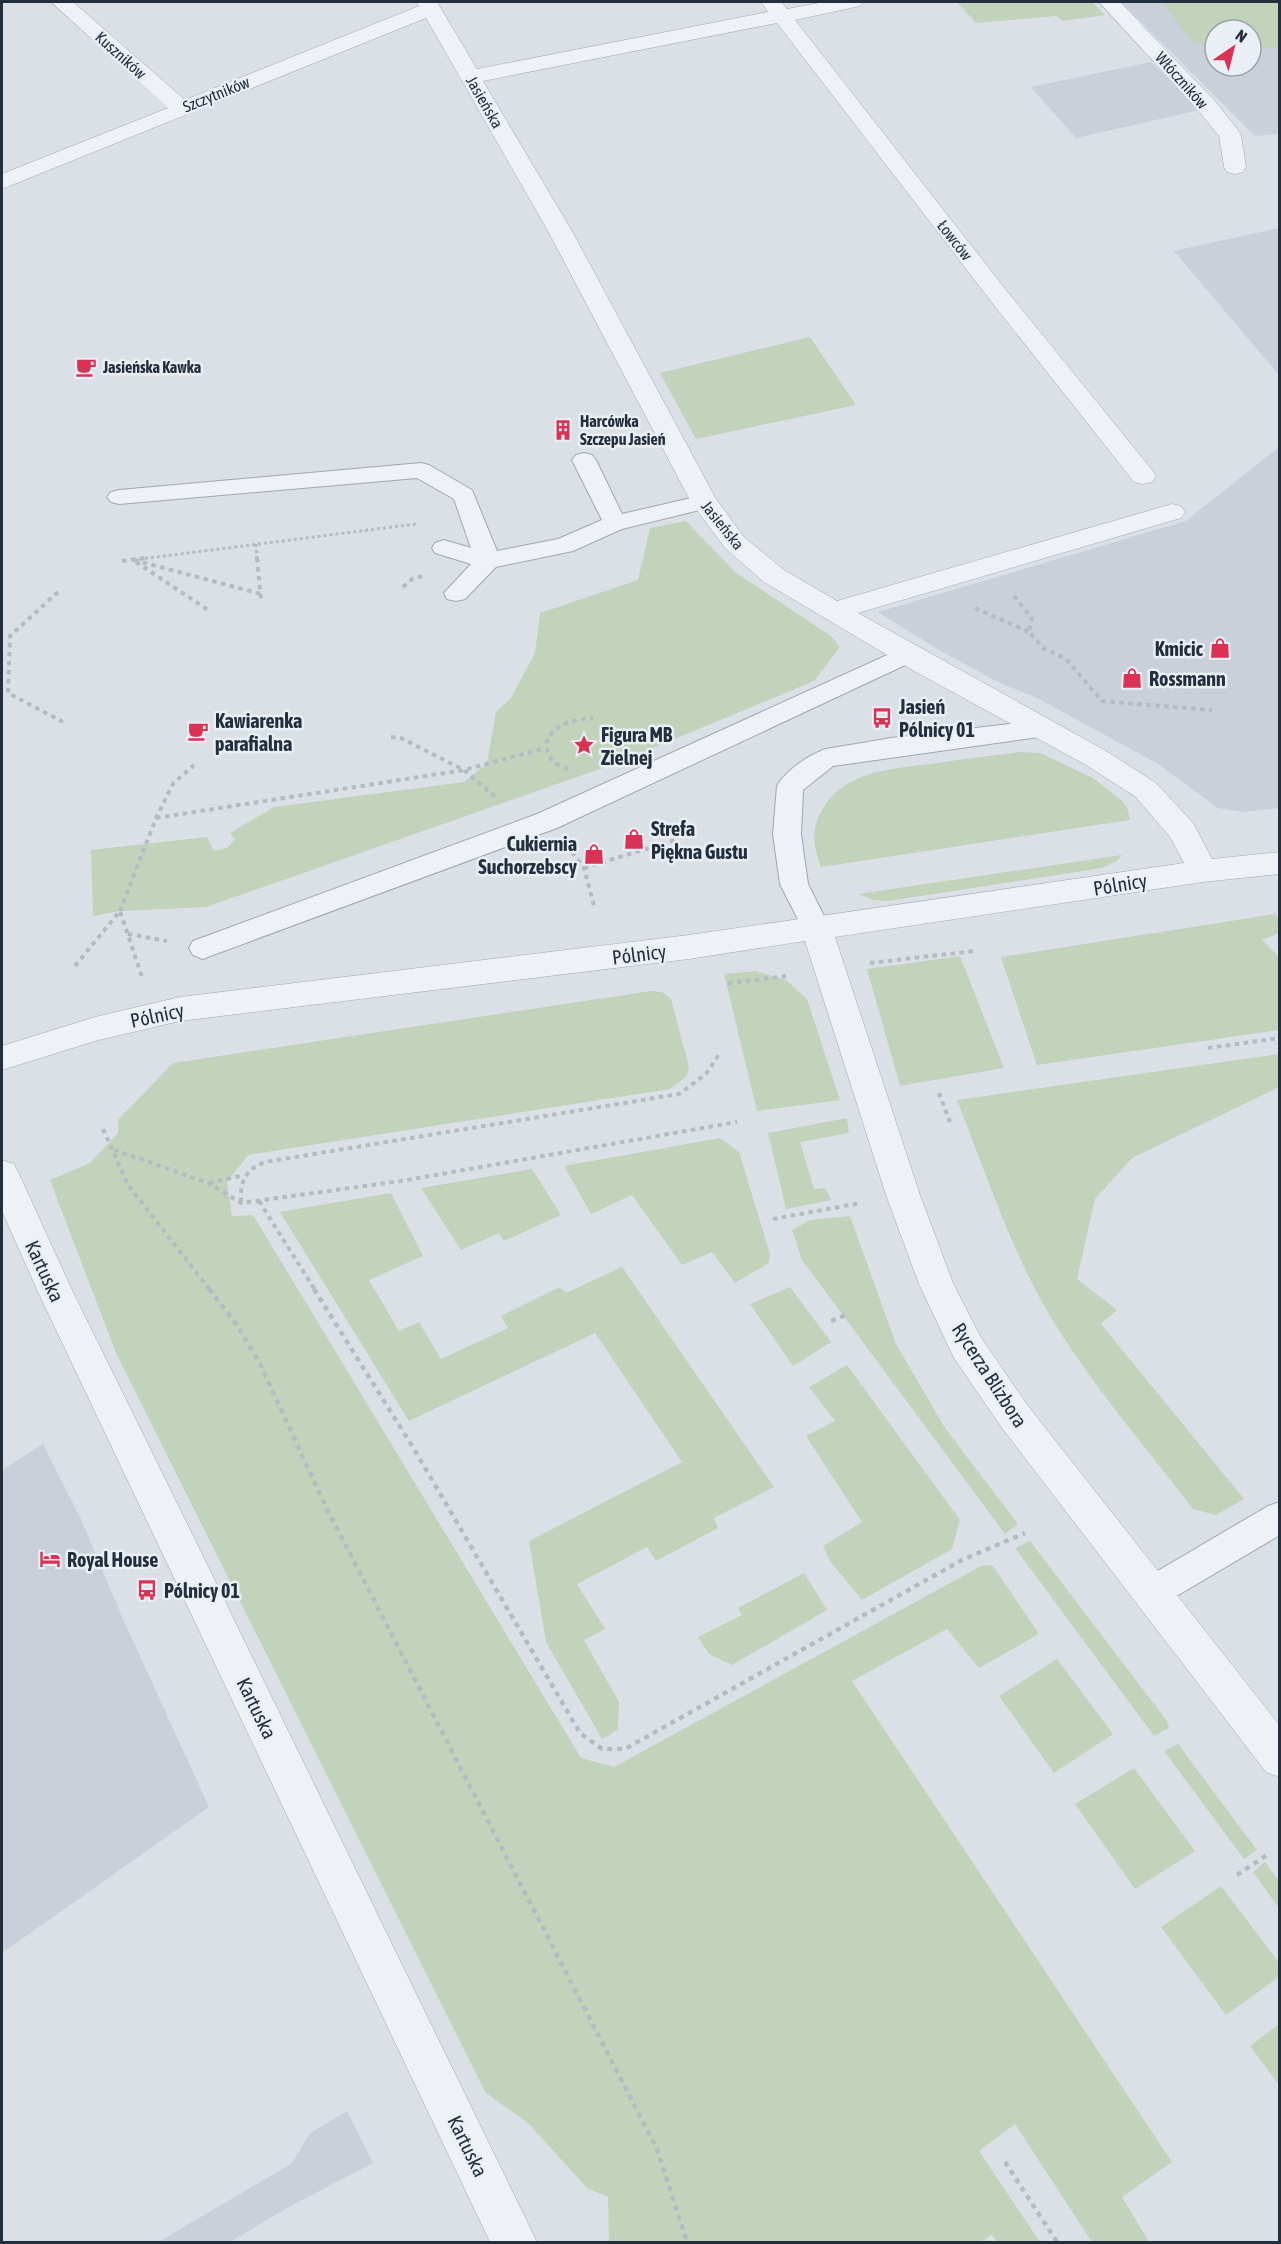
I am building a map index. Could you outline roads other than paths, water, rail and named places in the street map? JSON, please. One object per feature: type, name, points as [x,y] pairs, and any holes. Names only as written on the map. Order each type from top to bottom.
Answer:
[{"type":"street","name":"Kuszników","points":[[61,2],[181,108]]},
{"type":"street","points":[[471,77],[776,8],[853,2]]},
{"type":"street","name":"Włóczników","points":[[1110,2],[1206,105],[1230,135],[1235,168]]},
{"type":"street","name":"Szczytników","points":[[2,182],[429,5]]},
{"type":"street","name":"Jasieńska","points":[[429,5],[560,231],[704,502],[734,542],[774,576],[907,654],[1044,729],[1146,790],[1182,831],[1203,871]]},
{"type":"street","name":"Łowców","points":[[776,8],[998,295],[1143,476]]},
{"type":"street","points":[[833,610],[1172,512]]},
{"type":"street","name":"Pólnicy","points":[[2,1058],[95,1029],[180,1009],[817,930],[1203,871],[1280,863]]},
{"type":"street","name":"Rycerza Blizbora","points":[[817,930],[903,1196],[936,1284],[967,1347],[1015,1417],[1280,1758]]},
{"type":"street","name":"Kartuska","points":[[2,1174],[128,1447],[189,1566],[514,2242]]},
{"type":"lane","points":[[584,460],[615,523]]},
{"type":"lane","points":[[118,497],[421,470],[464,495],[488,561]]},
{"type":"lane","points":[[444,548],[488,561],[564,546],[615,523],[704,502]]},
{"type":"lane","points":[[456,593],[488,561]]},
{"type":"lane","points":[[203,948],[547,821],[907,654]]},
{"type":"lane","points":[[817,930],[794,884],[787,834],[790,786],[826,758],[891,747],[1044,729]]},
{"type":"lane","points":[[1151,1593],[1280,1517]]},
{"type":"place","name":"Jasieńska Kawka","points":[[86,367]]},
{"type":"place","name":"Harcówka Szczepu Jasień","points":[[563,430]]},
{"type":"place","name":"Kmicic","points":[[1220,648]]},
{"type":"place","name":"Rossmann","points":[[1132,678]]},
{"type":"place","name":"Jasień Pólnicy 01","points":[[882,718]]},
{"type":"place","name":"Kawiarenka parafialna","points":[[198,731]]},
{"type":"place","name":"Figura MB Zielnej","points":[[584,745]]},
{"type":"place","name":"Strefa Piękna Gustu","points":[[634,839]]},
{"type":"place","name":"Cukiernia Suchorzebscy","points":[[594,854]]},
{"type":"place","name":"Royal House","points":[[50,1559]]},
{"type":"place","name":"Pólnicy 01","points":[[147,1590]]}]
